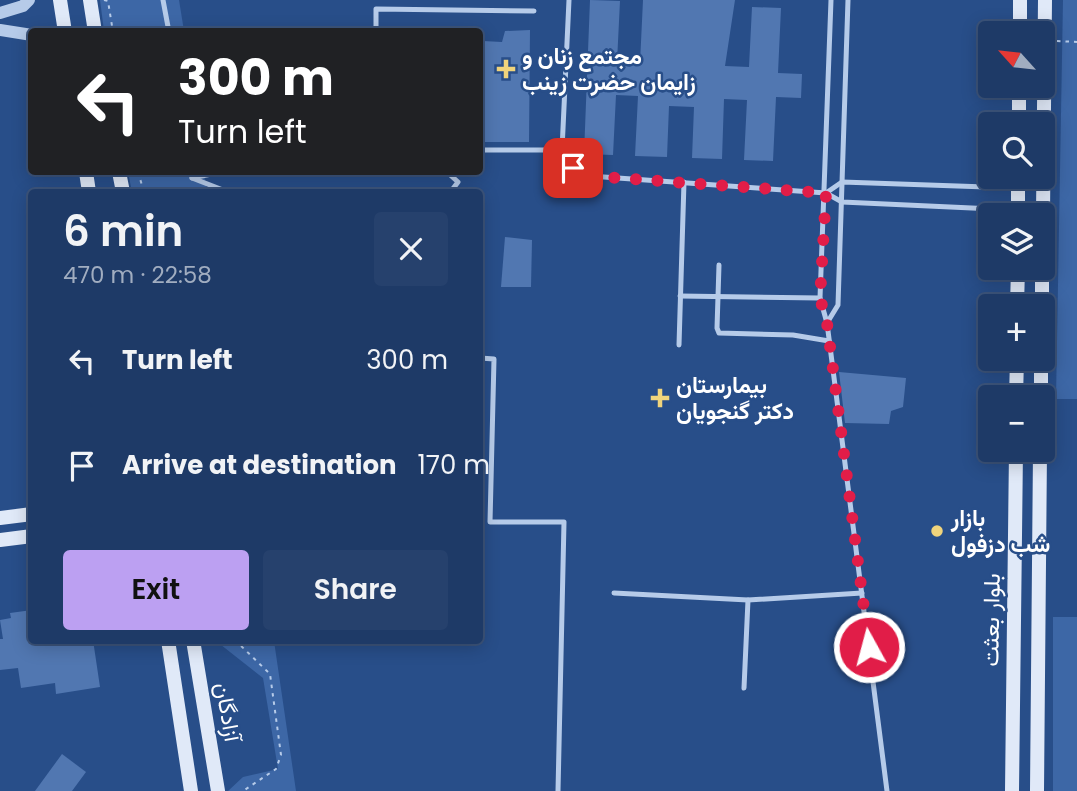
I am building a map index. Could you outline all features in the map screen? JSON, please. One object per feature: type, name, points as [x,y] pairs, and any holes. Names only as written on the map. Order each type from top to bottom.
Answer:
[{"type":"main road","points":[[60,0],[64,28]]},
{"type":"main road","points":[[90,0],[94,28]]},
{"type":"main road","points":[[1020,0],[1020,21]]},
{"type":"main road","points":[[1045,0],[1045,21]]},
{"type":"main road","points":[[1043,203],[1044,98]]},
{"type":"main road","name":"بلوار بعثت","points":[[1012,791],[1015,462]]},
{"type":"main road","name":"بلوار بعثت","points":[[1037,791],[1040,462]]},
{"type":"main road","points":[[1015,472],[1021,481],[1029,485],[1040,476]]},
{"type":"main road","points":[[0,518],[28,514]]},
{"type":"main road","points":[[0,540],[28,536]]},
{"type":"main road","name":"آزادگان","points":[[169,644],[191,791]]},
{"type":"main road","name":"آزادگان","points":[[193,644],[218,791]]},
{"type":"main road","points":[[1013,716],[1038,715]]},
{"type":"street","points":[[0,13],[23,6],[29,0]]},
{"type":"street","points":[[0,30],[28,34]]},
{"type":"lane","points":[[163,0],[168,28]]},
{"type":"lane","points":[[569,0],[562,150],[573,168],[590,176],[826,193],[842,202],[978,210]]},
{"type":"lane","points":[[831,0],[826,193],[820,298],[827,323],[887,791]]},
{"type":"lane","points":[[827,323],[838,305],[848,0]]},
{"type":"lane","points":[[376,28],[376,9],[534,11]]},
{"type":"lane","points":[[483,150],[562,150]]},
{"type":"lane","points":[[192,175],[221,189]]},
{"type":"lane","points":[[451,175],[458,181],[453,189]]},
{"type":"lane","points":[[679,345],[684,182]]},
{"type":"lane","points":[[826,193],[842,182],[978,183]]},
{"type":"lane","points":[[719,265],[716,328],[719,333],[793,335],[829,341]]},
{"type":"lane","points":[[680,296],[820,298]]},
{"type":"lane","points":[[483,358],[494,359],[490,522],[564,522],[558,791]]},
{"type":"lane","points":[[614,593],[748,600],[862,593]]},
{"type":"lane","points":[[744,688],[748,600]]},
{"type":"path","points":[[103,0],[108,1],[112,28]]},
{"type":"path","points":[[1055,41],[1077,42]]},
{"type":"path","points":[[239,644],[270,674],[281,755],[276,769],[243,791]]},
{"type":"shaded area","points":[[100,0],[179,0],[184,28],[104,28]]},
{"type":"shaded area","points":[[1063,0],[1077,0],[1077,399],[1056,399]]},
{"type":"shaded area","points":[[129,175],[204,175],[207,189],[131,189]]},
{"type":"shaded area","points":[[1053,617],[1077,617],[1077,791],[1053,791]]},
{"type":"shaded area","points":[[220,644],[274,644],[296,791],[228,791],[243,777],[278,769],[263,678]]},
{"type":"building","points":[[590,0],[620,1],[617,62],[640,63],[643,0],[735,0],[725,66],[749,67],[752,7],[781,8],[778,73],[802,74],[801,98],[776,97],[773,161],[744,160],[747,100],[724,99],[722,159],[692,158],[694,107],[669,106],[667,157],[635,156],[638,96],[616,95],[613,155],[584,154]]},
{"type":"building","name":"مجتمع زنان و زایمان حضرت زینب","points":[[530,30],[529,142],[483,142],[483,41],[502,42],[505,31]]},
{"type":"building","points":[[505,237],[532,240],[531,287],[501,287]]},
{"type":"building","points":[[839,372],[906,378],[903,407],[891,411],[889,424],[845,423]]},
{"type":"building","points":[[28,611],[28,644],[94,644],[100,687],[56,694],[55,683],[21,688],[18,668],[0,670],[0,639],[3,639],[0,620],[11,618],[10,613]]},
{"type":"building","points":[[62,754],[86,772],[72,791],[35,791]]},
{"type":"place","name":"مجتمع زنان و زایمان حضرت زینب","points":[[506,69]]},
{"type":"place","name":"بیمارستان دکتر گنجویان","points":[[660,398]]},
{"type":"place","name":"بازار شب دزفول","points":[[937,531]]},
{"type":"route","points":[[573,168],[590,176],[826,193],[820,298],[827,323],[869,647]]}]
